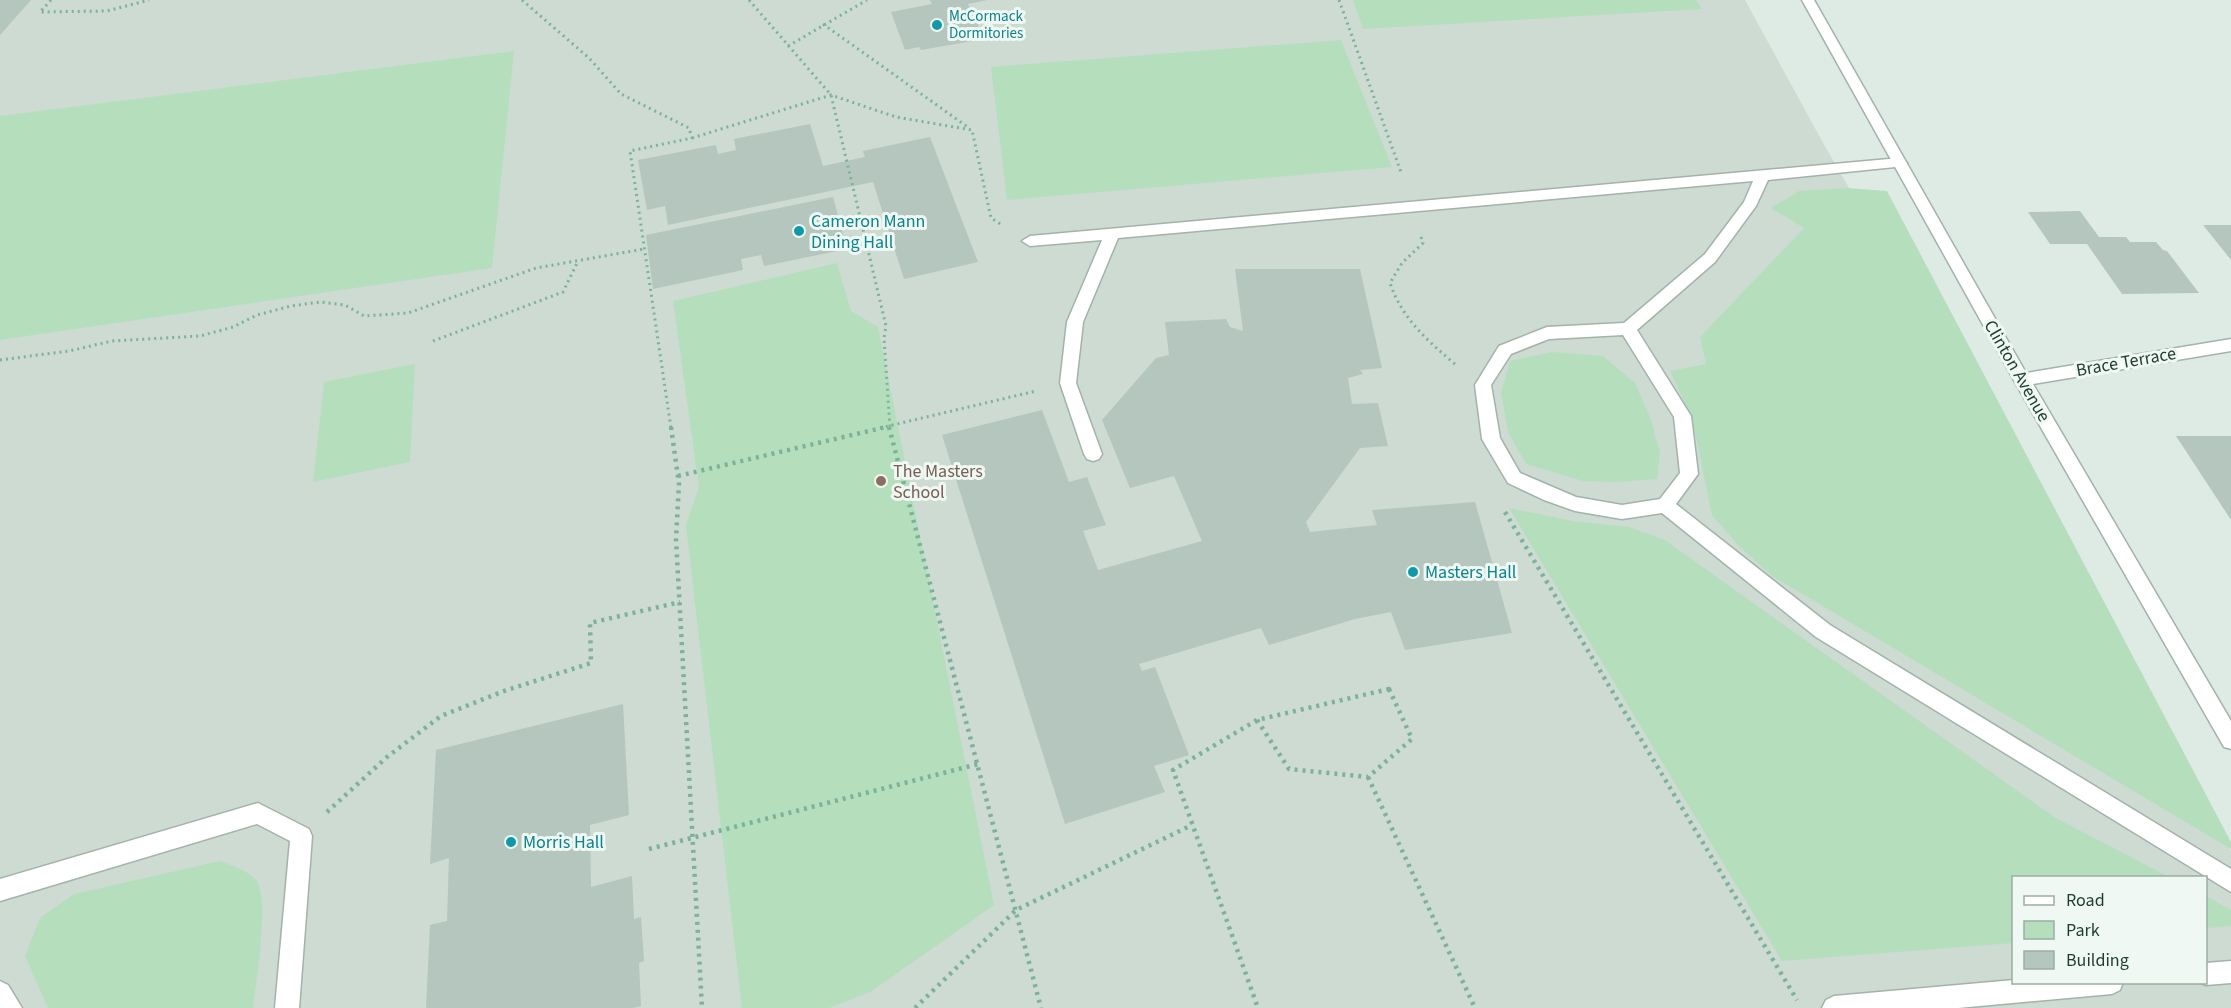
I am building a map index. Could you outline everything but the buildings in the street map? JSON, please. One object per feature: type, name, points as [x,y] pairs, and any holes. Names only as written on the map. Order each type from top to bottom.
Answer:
[{"type":"street","name":"Clinton Avenue","points":[[1808,0],[2022,380],[2231,740]]},
{"type":"street","points":[[1030,242],[1900,163]]},
{"type":"street","points":[[1628,329],[1682,416],[1689,474],[1665,505],[1622,512],[1575,504],[1514,478],[1491,439],[1483,385],[1505,350],[1547,333],[1628,329],[1710,258],[1751,203],[1762,177]]},
{"type":"street","points":[[1093,453],[1068,383],[1075,322],[1112,234]]},
{"type":"street","name":"Brace Terrace","points":[[2022,380],[2231,345]]},
{"type":"street","points":[[1665,505],[1823,631],[2231,881]]},
{"type":"street","points":[[0,890],[258,813],[301,836],[287,1008]]},
{"type":"street","points":[[2207,974],[2231,972]]},
{"type":"street","points":[[1834,1008],[2091,984]]},
{"type":"street","points":[[0,993],[10,1008]]},
{"type":"path","points":[[51,0],[40,12],[107,11],[149,0]]},
{"type":"path","points":[[522,0],[589,58],[621,94],[689,128],[692,138]]},
{"type":"path","points":[[749,0],[831,95],[886,326],[884,338],[889,426],[1041,1008]]},
{"type":"path","points":[[788,46],[867,0]]},
{"type":"path","points":[[823,24],[972,130],[991,218],[1030,242]]},
{"type":"path","points":[[702,1008],[676,539],[678,476],[630,150],[692,138],[831,95],[896,117],[972,130]]},
{"type":"path","points":[[0,360],[69,351],[112,341],[200,336],[233,327],[257,315],[291,306],[320,302],[345,305],[364,316],[408,313],[536,268],[645,249]]},
{"type":"path","points":[[433,341],[563,291],[578,261]]},
{"type":"path","points":[[678,476],[1068,383]]},
{"type":"path","points":[[1514,478],[1491,488],[1775,967],[1802,1008]]},
{"type":"path","points":[[301,836],[387,757],[441,716],[504,691],[591,663],[590,623],[680,602]]},
{"type":"path","points":[[1257,720],[1289,769],[1368,777],[1412,739],[1389,689],[1257,720],[1173,770],[1258,1008]]},
{"type":"path","points":[[649,849],[978,764]]},
{"type":"path","points":[[1368,777],[1475,1008]]},
{"type":"path","points":[[915,1008],[1016,910],[1192,825]]},
{"type":"shaded area","name":"The Masters School","points":[[0,0],[1745,0],[1822,141],[2231,851],[2231,1008],[0,1008]]},
{"type":"green space","points":[[1353,0],[1696,0],[1702,9],[1363,29]]},
{"type":"green space","points":[[1341,40],[1392,167],[1007,200],[991,67]]},
{"type":"green space","points":[[514,51],[492,268],[0,340],[0,116]]},
{"type":"green space","points":[[1847,188],[1887,191],[2231,842],[2231,849],[1772,576],[1738,545],[1712,515],[1696,437],[1688,410],[1670,371],[1706,364],[1700,337],[1804,228],[1771,208],[1799,191]]},
{"type":"green space","points":[[837,263],[851,311],[878,327],[994,905],[872,991],[829,1008],[742,1008],[686,525],[699,487],[673,301]]},
{"type":"green space","points":[[1552,352],[1603,356],[1635,383],[1651,420],[1660,453],[1657,479],[1616,482],[1583,481],[1526,464],[1508,432],[1501,393],[1510,361]]},
{"type":"green space","points":[[415,364],[410,462],[313,482],[324,382]]},
{"type":"green space","points":[[1509,508],[1573,521],[1629,527],[1665,540],[2054,817],[2167,876],[2012,876],[2012,943],[1782,961]]},
{"type":"green space","points":[[220,861],[248,874],[256,880],[260,889],[261,941],[253,1008],[48,1008],[25,956],[40,918],[74,894]]},
{"type":"green space","points":[[2207,897],[2231,910],[2231,926],[2207,928]]},
{"type":"place","name":"McCormack Dormitories","points":[[937,25]]},
{"type":"place","name":"Cameron Mann Dining Hall","points":[[799,231]]},
{"type":"place","name":"The Masters School","points":[[881,481]]},
{"type":"place","name":"Masters Hall","points":[[1413,572]]},
{"type":"place","name":"Morris Hall","points":[[511,842]]}]
